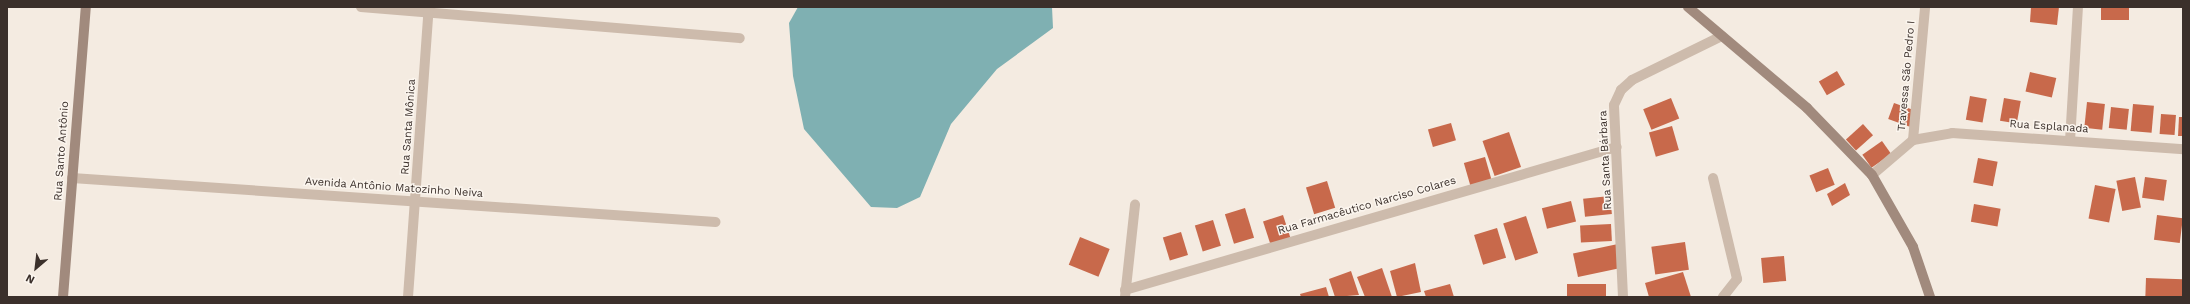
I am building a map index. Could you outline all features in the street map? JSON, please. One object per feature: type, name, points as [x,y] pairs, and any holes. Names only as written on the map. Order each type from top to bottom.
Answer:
[{"type":"street","name":"Rua Santo Antônio","points":[[64,297],[86,7]]},
{"type":"street","points":[[361,7],[428,10],[740,38]]},
{"type":"street","points":[[1688,7],[1807,108],[1872,175],[1913,247],[1930,297]]},
{"type":"street","name":"Travessa São Pedro I","points":[[1872,175],[1914,140],[1925,7]]},
{"type":"street","points":[[2070,141],[2078,7]]},
{"type":"street","name":"Rua Santa Mônica","points":[[408,297],[416,202],[428,10]]},
{"type":"street","name":"Rua Santa Bárbara","points":[[1623,297],[1614,106],[1621,90],[1632,80],[1722,36]]},
{"type":"street","name":"Rua Esplanada","points":[[1914,140],[1952,133],[2183,149]]},
{"type":"street","name":"Rua Farmacêutico Narciso Colares","points":[[1125,293],[1617,147]]},
{"type":"street","name":"Avenida Antônio Matozinho Neiva","points":[[72,178],[715,222]]},
{"type":"street","points":[[1713,178],[1737,279],[1723,297]]},
{"type":"street","points":[[1125,293],[1135,205]]},
{"type":"water","points":[[798,7],[1052,7],[1053,28],[997,69],[951,124],[920,197],[897,208],[871,207],[804,129],[793,76],[789,23]]},
{"type":"building","points":[[2031,7],[2059,7],[2057,25],[2030,22]]},
{"type":"building","points":[[2101,7],[2129,7],[2129,20],[2101,20]]},
{"type":"building","points":[[1837,71],[1845,85],[1827,95],[1819,82]]},
{"type":"building","points":[[2030,72],[2056,78],[2052,98],[2026,91]]},
{"type":"building","points":[[1970,96],[1987,99],[1983,123],[1966,120]]},
{"type":"building","points":[[1671,98],[1679,118],[1651,130],[1643,109]]},
{"type":"building","points":[[2004,98],[2021,101],[2017,124],[2000,121]]},
{"type":"building","points":[[2087,102],[2105,104],[2102,130],[2084,128]]},
{"type":"building","points":[[1894,103],[1916,111],[1910,127],[1888,119]]},
{"type":"building","points":[[2133,104],[2154,106],[2152,133],[2131,131]]},
{"type":"building","points":[[2111,107],[2129,109],[2127,130],[2109,128]]},
{"type":"building","points":[[2161,114],[2176,115],[2175,135],[2160,134]]},
{"type":"building","points":[[2179,117],[2183,117],[2183,136],[2178,136]]},
{"type":"building","points":[[1451,123],[1456,140],[1433,147],[1428,130]]},
{"type":"building","points":[[1863,124],[1873,135],[1856,151],[1846,139]]},
{"type":"building","points":[[1672,126],[1679,150],[1656,157],[1649,133]]},
{"type":"building","points":[[1509,132],[1521,167],[1495,176],[1483,141]]},
{"type":"building","points":[[1882,141],[1891,154],[1872,168],[1862,155]]},
{"type":"building","points":[[1485,157],[1492,181],[1471,187],[1464,163]]},
{"type":"building","points":[[1978,158],[1998,162],[1993,186],[1973,183]]},
{"type":"building","points":[[1828,168],[1835,185],[1816,192],[1809,175]]},
{"type":"building","points":[[2135,177],[2141,207],[2122,211],[2116,181]]},
{"type":"building","points":[[2145,177],[2167,180],[2164,201],[2142,198]]},
{"type":"building","points":[[1327,181],[1335,208],[1314,214],[1306,187]]},
{"type":"building","points":[[1845,183],[1850,195],[1832,206],[1827,194]]},
{"type":"building","points":[[2095,185],[2116,189],[2109,222],[2089,218]]},
{"type":"building","points":[[1610,196],[1612,214],[1585,217],[1583,199]]},
{"type":"building","points":[[1571,201],[1576,221],[1547,229],[1542,208]]},
{"type":"building","points":[[1974,204],[2001,209],[1997,226],[1971,222]]},
{"type":"building","points":[[1245,208],[1254,238],[1234,244],[1225,214]]},
{"type":"building","points":[[1283,215],[1291,240],[1271,246],[1263,221]]},
{"type":"building","points":[[2157,215],[2183,218],[2180,243],[2154,240]]},
{"type":"building","points":[[1526,216],[1538,253],[1515,261],[1503,223]]},
{"type":"building","points":[[1213,220],[1221,246],[1203,251],[1195,226]]},
{"type":"building","points":[[1611,224],[1612,241],[1581,243],[1580,226]]},
{"type":"building","points":[[1497,228],[1506,258],[1483,265],[1474,235]]},
{"type":"building","points":[[1181,232],[1188,255],[1170,261],[1163,238]]},
{"type":"building","points":[[1080,237],[1110,249],[1098,277],[1069,265]]},
{"type":"building","points":[[1685,242],[1689,270],[1655,274],[1651,247]]},
{"type":"building","points":[[1618,244],[1623,267],[1578,277],[1573,254]]},
{"type":"building","points":[[1784,256],[1786,281],[1763,283],[1761,258]]},
{"type":"building","points":[[1415,263],[1421,292],[1397,297],[1390,271]]},
{"type":"building","points":[[1382,268],[1392,297],[1365,297],[1357,277]]},
{"type":"building","points":[[1351,271],[1359,295],[1335,297],[1329,279]]},
{"type":"building","points":[[1683,272],[1691,297],[1649,297],[1645,283]]},
{"type":"building","points":[[2146,278],[2183,279],[2182,297],[2145,297]]},
{"type":"building","points":[[1450,284],[1454,297],[1426,297],[1424,291]]},
{"type":"building","points":[[1567,284],[1606,284],[1606,297],[1567,297]]},
{"type":"building","points":[[1326,287],[1329,297],[1301,297],[1300,294]]}]
